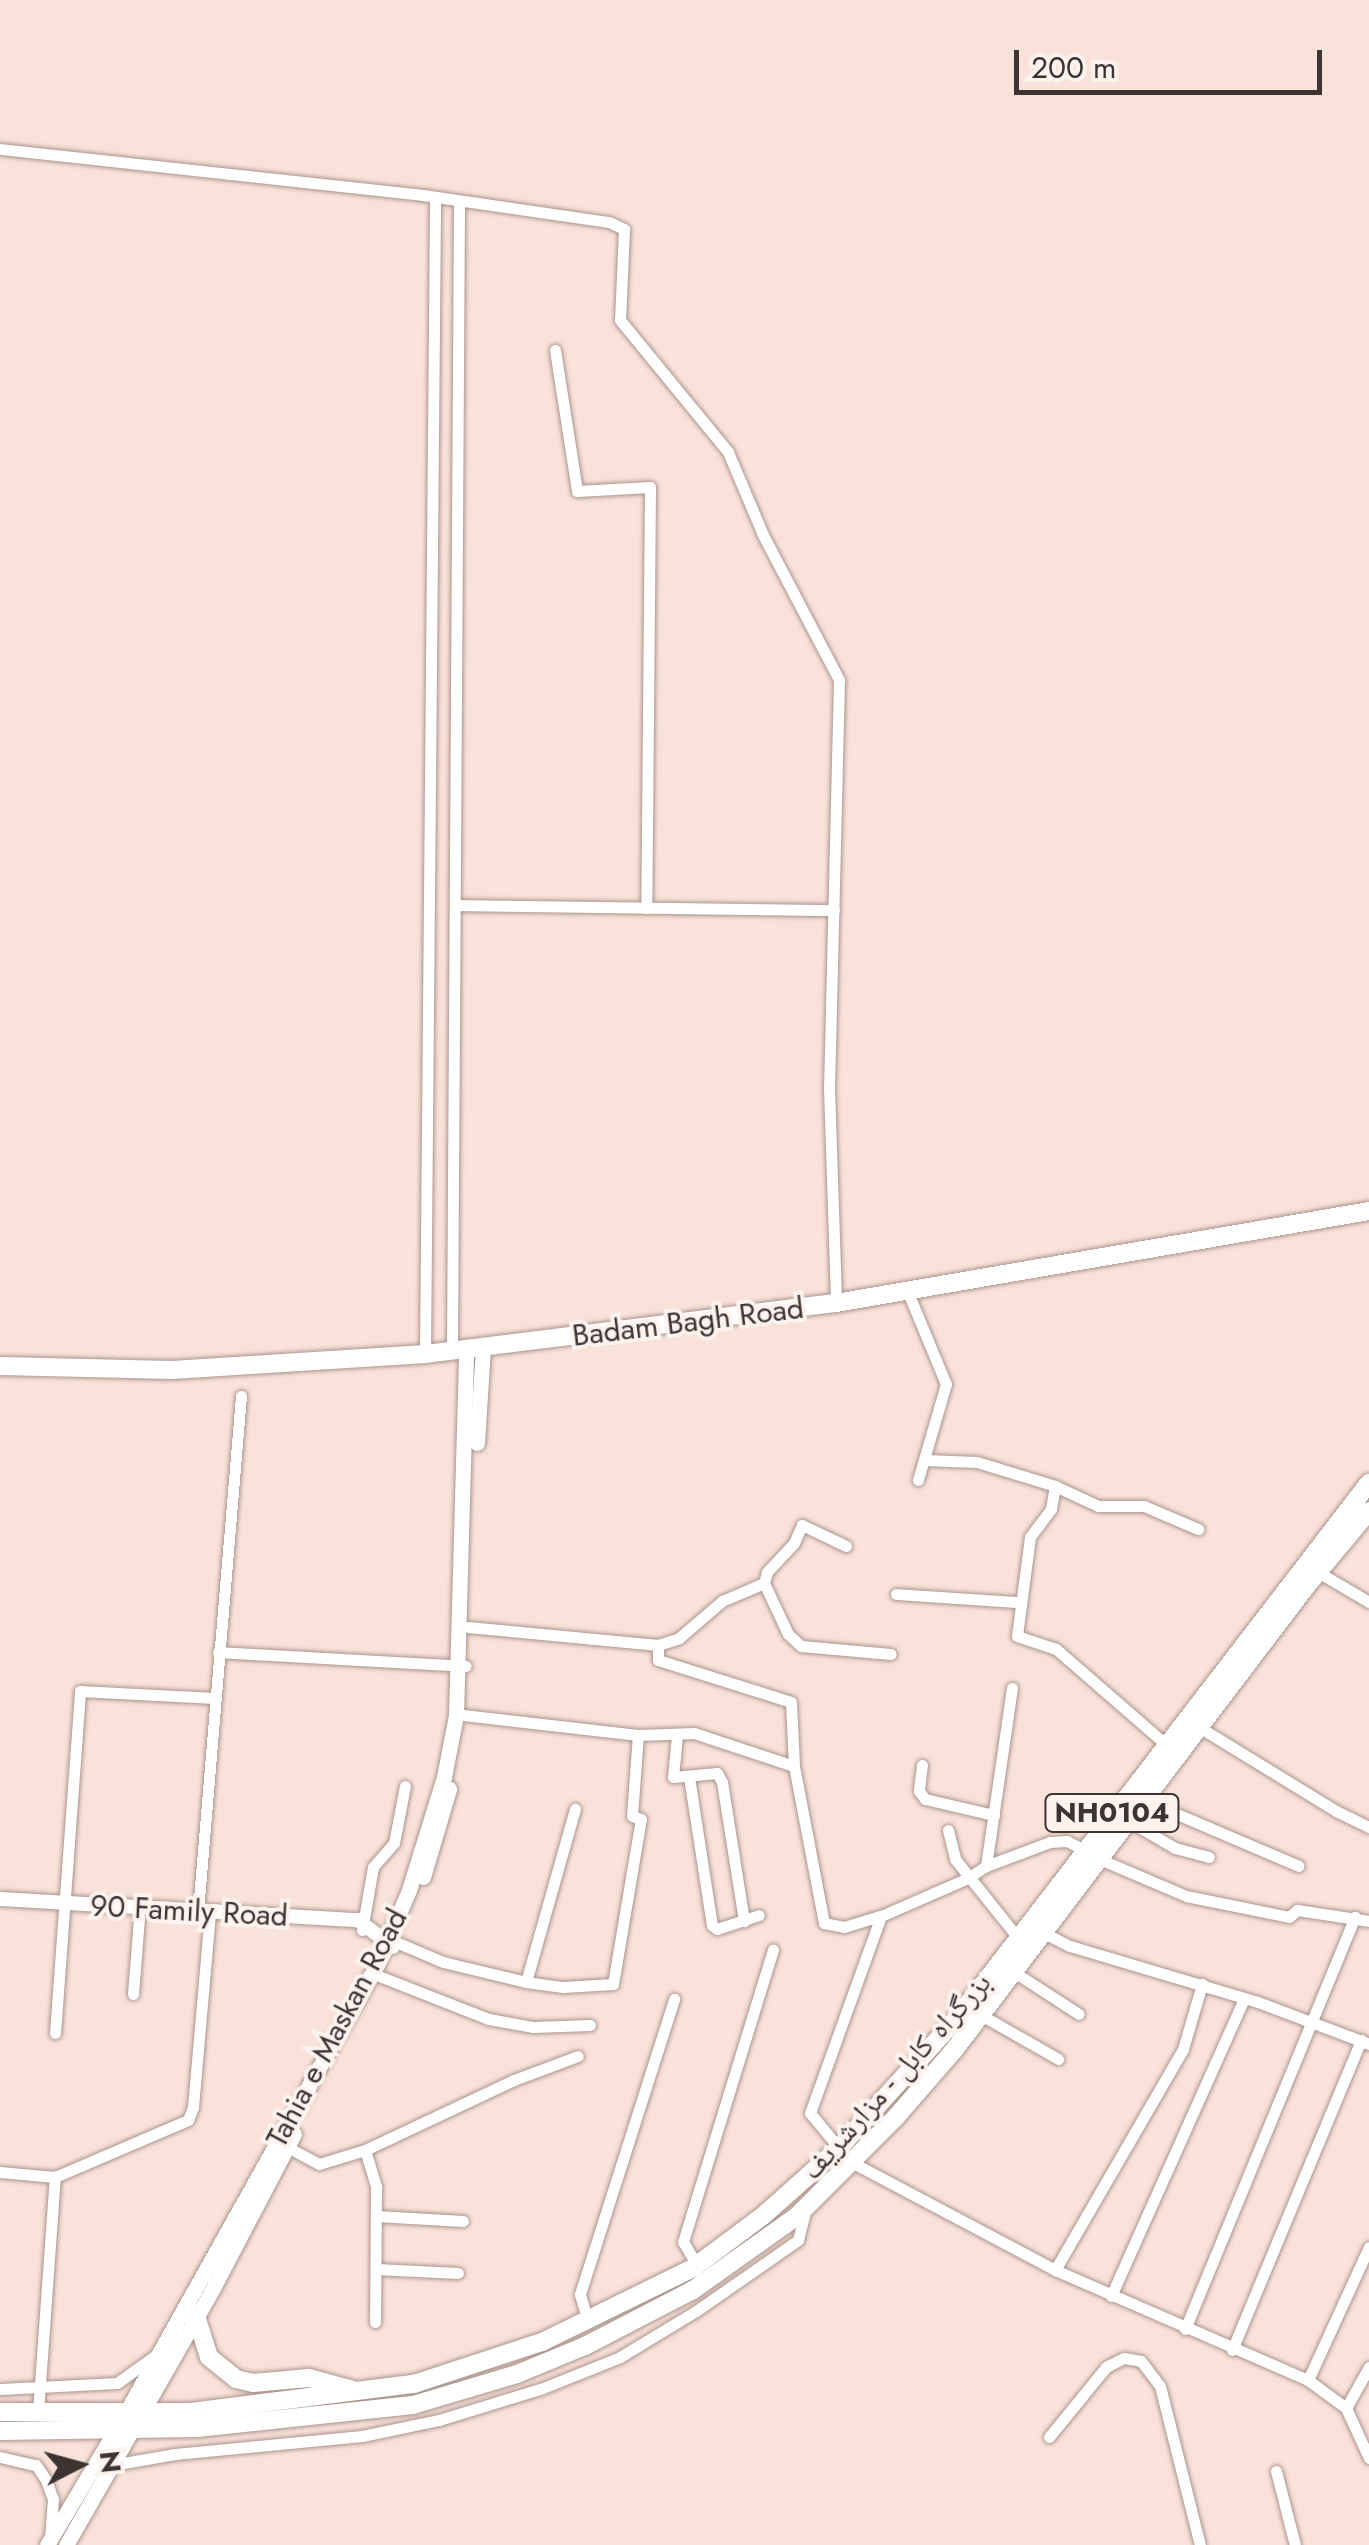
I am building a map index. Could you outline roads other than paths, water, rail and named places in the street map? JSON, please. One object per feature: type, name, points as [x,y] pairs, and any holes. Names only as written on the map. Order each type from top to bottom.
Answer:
[{"type":"main road","name":"Badam Bagh Road","points":[[0,1366],[172,1370],[425,1354],[836,1303],[1369,1211]]},
{"type":"main road","name":"Tahia e Maskan Road","points":[[127,2423],[196,2316],[378,1976],[379,1935],[409,1890],[444,1777],[468,1627],[467,1348]]},
{"type":"main road","name":"Tahia e Maskan Road","points":[[127,2423],[160,2352],[442,1823],[464,1714],[467,1348]]},
{"type":"main road","name":"بزرگراه کابل - مزارشریف","points":[[0,2431],[413,2405],[517,2374],[586,2346],[693,2290],[806,2206],[853,2163],[981,2015],[1044,1933],[1090,1854],[1164,1743],[1369,1483]]},
{"type":"main road","name":"بزرگراه کابل - مزارشریف","points":[[0,2412],[38,2412],[127,2423],[414,2384],[490,2363],[588,2321],[697,2266],[839,2148],[958,2016],[1090,1854],[1144,1800],[1318,1572],[1369,1512]]},
{"type":"main road","points":[[196,2316],[209,2357],[236,2380],[253,2383],[309,2378],[358,2392]]},
{"type":"main road","points":[[66,2545],[111,2466],[127,2423]]},
{"type":"main road","points":[[48,2542],[127,2423]]},
{"type":"street","points":[[0,150],[435,198],[608,222],[624,230],[620,320],[728,452],[763,535],[839,680],[829,1088],[836,1303]]},
{"type":"street","points":[[425,1354],[435,198]]},
{"type":"street","points":[[460,202],[455,905],[467,1348]]},
{"type":"street","points":[[555,350],[577,490],[650,488],[646,908]]},
{"type":"street","points":[[455,905],[834,910]]},
{"type":"street","points":[[908,1290],[946,1384],[918,1480]]},
{"type":"street","points":[[0,2172],[54,2177],[188,2120],[194,2106],[214,1698],[242,1396]]},
{"type":"street","points":[[924,1460],[977,1462],[1055,1486],[1098,1506],[1144,1506],[1198,1529]]},
{"type":"street","points":[[1055,1486],[1051,1509],[1030,1537],[1018,1602],[1017,1636],[1056,1649],[1164,1743]]},
{"type":"street","points":[[846,1546],[802,1525],[794,1543],[767,1572],[764,1583],[788,1634],[801,1646],[891,1654]]},
{"type":"street","points":[[1318,1572],[1369,1602]]},
{"type":"street","points":[[468,1627],[658,1645],[679,1638],[722,1601],[764,1583]]},
{"type":"street","points":[[896,1594],[1018,1602]]},
{"type":"street","points":[[658,1645],[658,1660],[792,1702],[794,1766],[824,1923],[844,1927],[881,1916],[968,1878],[986,1866],[1050,1842],[1067,1842],[1125,1874],[1186,1896],[1289,1917],[1297,1910],[1369,1922]]},
{"type":"street","points":[[218,1652],[462,1665]]},
{"type":"street","points":[[986,1866],[1012,1688]]},
{"type":"street","points":[[55,2034],[80,1691],[214,1698]]},
{"type":"street","points":[[464,1714],[638,1735],[694,1733],[794,1766]]},
{"type":"street","points":[[1199,1727],[1336,1812],[1369,1827]]},
{"type":"street","points":[[405,1786],[394,1843],[372,1867],[379,1935],[444,1962],[526,1982],[563,1987],[613,1984],[641,1819],[632,1816],[638,1735]]},
{"type":"street","points":[[677,1735],[673,1777],[717,1773],[722,1782],[744,1921]]},
{"type":"street","points":[[922,1764],[918,1791],[925,1799],[994,1815]]},
{"type":"street","points":[[689,1777],[712,1925],[717,1929],[759,1915]]},
{"type":"street","points":[[1144,1800],[1299,1866]]},
{"type":"street","points":[[526,1982],[575,1809]]},
{"type":"street","points":[[1127,1820],[1175,1848],[1209,1857]]},
{"type":"street","points":[[948,1830],[955,1858],[1018,1938]]},
{"type":"street","name":"90 Family Road","points":[[0,1900],[139,1917],[206,1915]]},
{"type":"street","name":"90 Family Road","points":[[0,1909],[206,1915],[379,1935]]},
{"type":"street","points":[[839,2148],[810,2114],[881,1916]]},
{"type":"street","points":[[133,1994],[139,1917]]},
{"type":"street","points":[[1185,2329],[1355,1917]]},
{"type":"street","points":[[1044,1933],[1070,1946],[1202,1984],[1365,2042],[1232,2350]]},
{"type":"street","points":[[697,2266],[682,2242],[773,1950]]},
{"type":"street","points":[[1014,1972],[1079,2014]]},
{"type":"street","points":[[378,1976],[490,2018],[533,2027],[590,2025]]},
{"type":"street","points":[[1055,2270],[1183,2049],[1202,1984]]},
{"type":"street","points":[[1111,2296],[1244,1998]]},
{"type":"street","points":[[588,2321],[580,2294],[674,1999]]},
{"type":"street","points":[[981,2015],[1058,2059]]},
{"type":"street","points":[[287,2146],[318,2164],[365,2150],[514,2080],[578,2056]]},
{"type":"street","points":[[365,2150],[376,2188],[376,2322]]},
{"type":"street","points":[[853,2163],[1055,2270],[1308,2380],[1346,2408],[1369,2458]]},
{"type":"street","points":[[38,2412],[54,2177]]},
{"type":"street","points":[[111,2466],[175,2454],[362,2436],[439,2420],[542,2388],[620,2356],[784,2251],[798,2240],[806,2206]]},
{"type":"street","points":[[376,2216],[463,2221]]},
{"type":"street","points":[[1308,2380],[1369,2247]]},
{"type":"street","points":[[376,2269],[458,2274]]},
{"type":"street","points":[[0,2389],[118,2383],[160,2352]]},
{"type":"street","points":[[1049,2437],[1106,2367],[1124,2358],[1141,2360],[1160,2386],[1200,2545]]},
{"type":"street","points":[[1346,2408],[1369,2366]]},
{"type":"street","points":[[0,2457],[36,2465],[46,2480],[54,2499],[48,2542]]},
{"type":"street","points":[[1276,2471],[1294,2545]]}]
